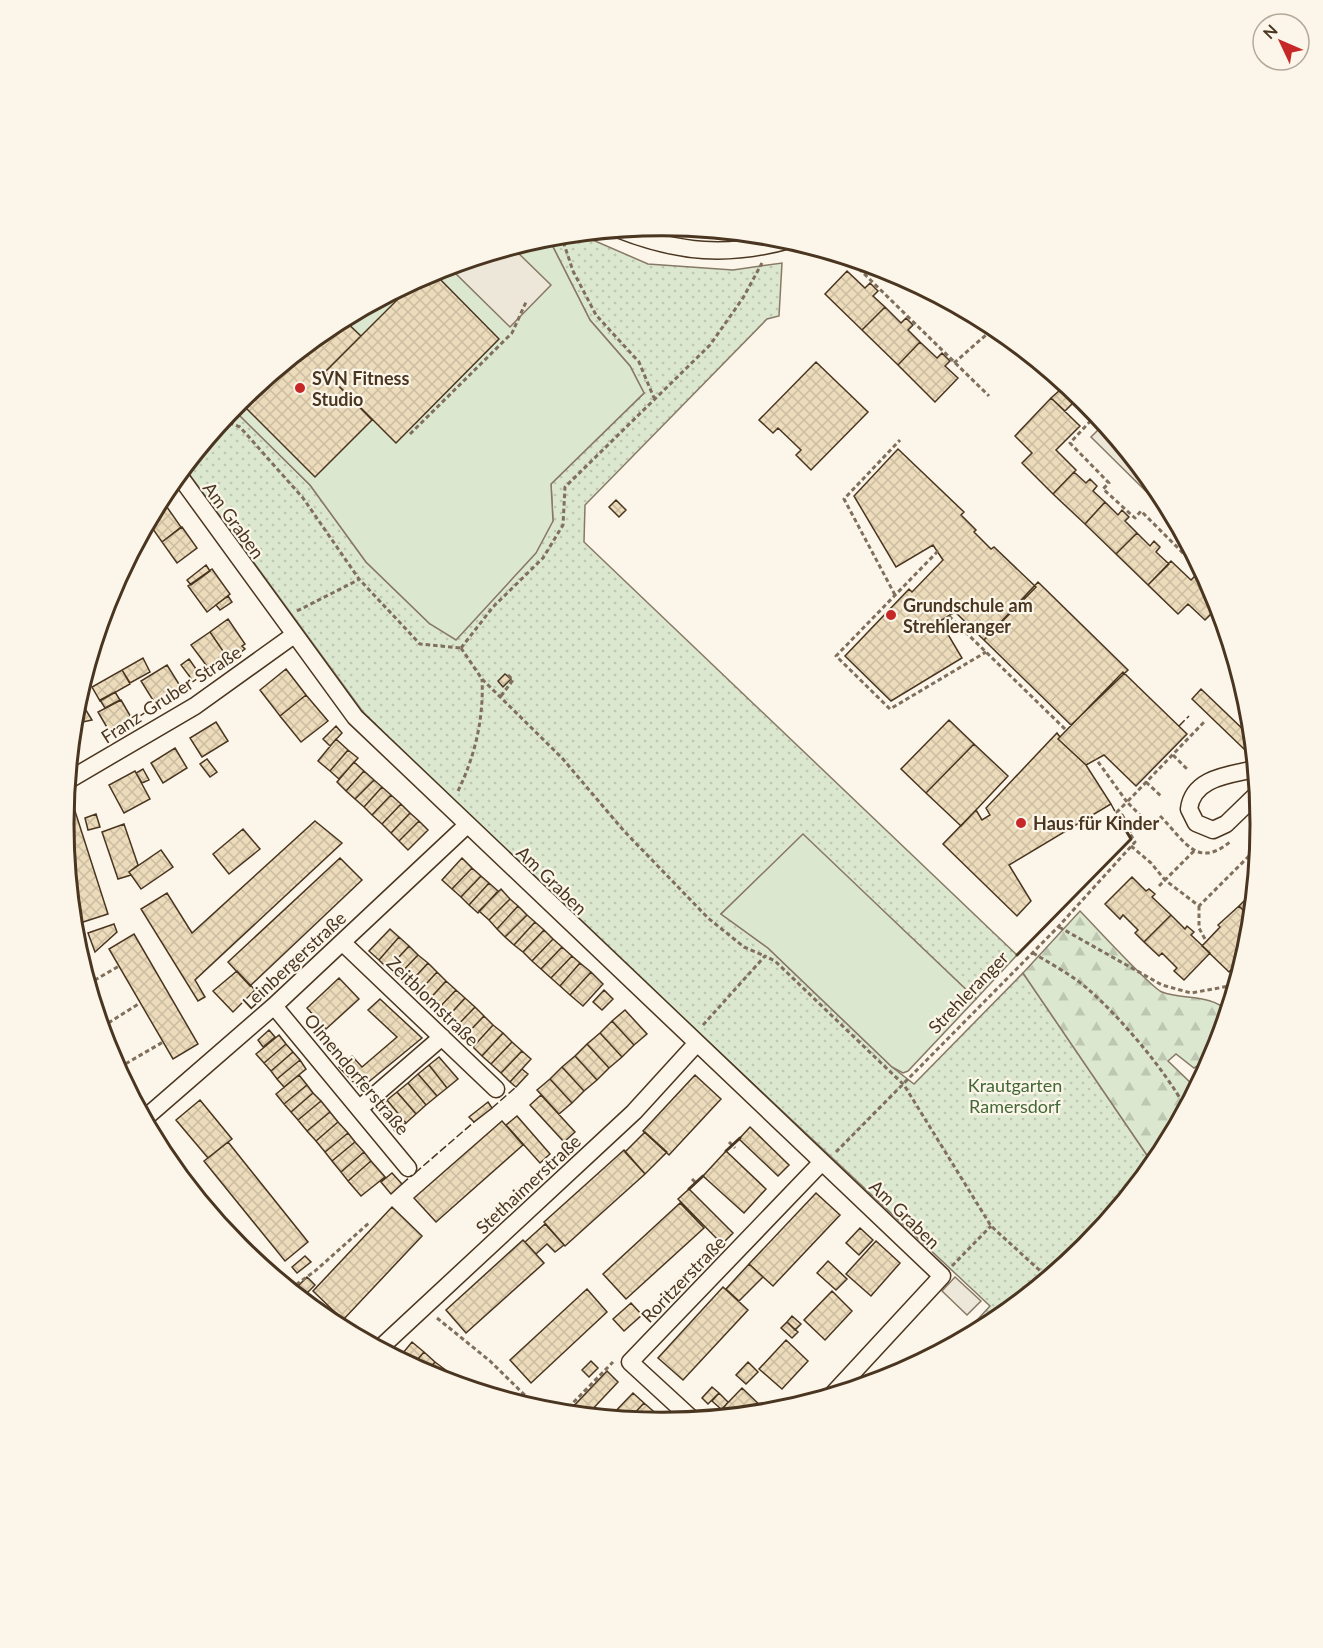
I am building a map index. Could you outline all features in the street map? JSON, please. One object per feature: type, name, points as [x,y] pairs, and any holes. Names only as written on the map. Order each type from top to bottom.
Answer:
[{"type":"street","points":[[642,237],[686,250],[734,251],[769,246]]},
{"type":"street","name":"Am Graben","points":[[184,482],[355,717],[942,1276]]},
{"type":"street","name":"Franz-Gruber-Straße","points":[[76,776],[195,706],[294,635]]},
{"type":"street","points":[[1246,771],[1208,781],[1194,794],[1189,809],[1196,823],[1213,830],[1226,824],[1249,802]]},
{"type":"street","name":"Leinbergerstraße","points":[[150,1114],[274,1006],[467,825]]},
{"type":"street","name":"Zeitblomstraße","points":[[343,943],[496,1089]]},
{"type":"street","name":"Olmendorferstraße","points":[[274,1006],[361,1107],[408,1168]]},
{"type":"street","points":[[361,1107],[442,1037]]},
{"type":"street","name":"Stethaimerstraße","points":[[385,1343],[634,1112],[697,1043]]},
{"type":"street","name":"Roritzerstraße","points":[[630,1362],[822,1162]]},
{"type":"street","points":[[843,1383],[942,1276]]},
{"type":"street","points":[[630,1362],[684,1411]]},
{"type":"path","points":[[564,244],[573,271],[597,315],[639,362],[654,398]]},
{"type":"path","points":[[461,648],[493,607],[543,558],[563,525],[565,487],[710,345],[762,266],[761,248]]},
{"type":"path","points":[[861,271],[989,396]]},
{"type":"path","points":[[410,434],[512,333],[526,302]]},
{"type":"path","points":[[954,363],[987,334]]},
{"type":"path","points":[[1090,421],[1070,443],[1109,483],[1103,489],[1135,518],[1141,512],[1184,554]]},
{"type":"path","points":[[231,424],[240,427],[303,498],[359,579],[420,644],[461,648]]},
{"type":"path","points":[[895,595],[844,500],[900,441]]},
{"type":"path","points":[[938,551],[836,656],[890,709],[986,652]]},
{"type":"path","points":[[282,619],[359,579]]},
{"type":"path","points":[[949,615],[1066,730]]},
{"type":"path","points":[[461,648],[482,679],[562,758],[624,831],[708,918],[744,947],[765,956],[784,969],[904,1085],[990,1226],[1041,1272]]},
{"type":"path","points":[[501,696],[513,680],[508,675]]},
{"type":"path","points":[[449,808],[466,774],[484,710],[482,679]]},
{"type":"path","points":[[1127,802],[1205,721]]},
{"type":"path","points":[[1173,755],[1188,770]]},
{"type":"path","points":[[1096,759],[1127,802],[1142,817]]},
{"type":"path","points":[[1146,782],[1162,797]]},
{"type":"path","name":"Strehleranger","points":[[822,1162],[841,1149],[904,1085],[1058,927],[1135,842],[1118,812],[1127,802]]},
{"type":"path","points":[[1131,846],[1151,862],[1165,880],[1199,906]]},
{"type":"path","points":[[1159,886],[1194,850]]},
{"type":"path","points":[[1206,941],[1199,928],[1199,906],[1248,857]]},
{"type":"path","points":[[1058,927],[1162,985],[1191,993],[1226,987]]},
{"type":"path","points":[[1033,953],[1094,994],[1136,1040],[1180,1101]]},
{"type":"path","points":[[697,1043],[699,1030],[765,956]]},
{"type":"path","points":[[95,980],[119,966]]},
{"type":"path","points":[[109,1023],[140,1003]]},
{"type":"path","points":[[125,1064],[163,1042]]},
{"type":"path","points":[[729,1142],[735,1148]]},
{"type":"path","points":[[692,1179],[697,1184]]},
{"type":"path","points":[[297,1285],[369,1223]]},
{"type":"path","points":[[942,1276],[990,1226]]},
{"type":"path","points":[[424,1307],[490,1361],[526,1396]]},
{"type":"path","points":[[571,1405],[611,1362],[630,1362]]},
{"type":"green space","name":"Krautgarten Ramersdorf","points":[[593,240],[648,264],[733,270],[782,263],[779,316],[767,319],[585,505],[584,542],[1017,955],[976,999],[803,835],[721,914],[768,948],[892,1067],[914,1084],[1023,973],[1147,1155],[1104,1212],[1077,1240],[1019,1290],[978,1319],[990,1306],[455,804],[363,712],[189,474],[219,436],[239,415],[310,485],[366,562],[430,624],[553,521],[551,484],[644,393],[630,366],[590,320],[553,246]]},
{"type":"green space","points":[[553,246],[590,320],[630,366],[644,393],[551,484],[553,521],[536,553],[456,640],[430,624],[366,562],[310,485],[239,415],[274,382],[304,358],[335,335],[368,315],[436,281],[509,256]]},
{"type":"green space","points":[[803,834],[976,999],[908,1071],[903,1073],[892,1067],[768,948],[721,914]]},
{"type":"green space","points":[[1080,911],[1156,988],[1162,992],[1205,1000],[1220,1006],[1197,1066],[1194,1068],[1176,1054],[1168,1061],[1190,1082],[1171,1118],[1147,1155],[1023,973]]},
{"type":"shaded area","points":[[519,254],[551,285],[510,327],[456,273]]},
{"type":"shaded area","points":[[1098,430],[1146,491],[1091,437]]},
{"type":"shaded area","points":[[955,1277],[981,1301],[967,1315],[942,1291]]},
{"type":"building","points":[[847,271],[865,288],[870,283],[878,291],[873,296],[885,307],[862,330],[825,294]]},
{"type":"building","points":[[440,279],[499,339],[396,443],[325,372],[399,298]]},
{"type":"building","points":[[885,307],[901,323],[906,318],[913,325],[908,330],[920,342],[898,365],[862,330]]},
{"type":"building","name":"SVN Fitness Studio","points":[[350,326],[361,336],[325,372],[372,420],[315,477],[246,408],[304,358]]},
{"type":"building","points":[[920,342],[937,358],[942,353],[950,361],[945,366],[958,378],[935,402],[898,365]]},
{"type":"building","points":[[816,362],[868,412],[811,470],[796,455],[801,450],[778,428],[773,433],[759,420]]},
{"type":"building","points":[[1059,391],[1072,404],[1065,411],[1051,398]]},
{"type":"building","points":[[1051,398],[1080,426],[1056,450],[1076,470],[1053,494],[1022,463],[1032,453],[1015,436]]},
{"type":"building","points":[[898,449],[964,512],[961,515],[991,549],[994,547],[1036,587],[984,640],[955,612],[940,621],[962,658],[891,701],[845,656],[909,589],[912,592],[943,560],[933,545],[896,567],[854,496]]},
{"type":"building","points":[[1074,472],[1086,483],[1090,479],[1097,486],[1093,491],[1105,502],[1085,524],[1053,494]]},
{"type":"building","points":[[616,500],[626,510],[619,517],[609,507]]},
{"type":"building","points":[[1105,502],[1118,515],[1122,510],[1129,517],[1125,521],[1137,533],[1116,554],[1085,524]]},
{"type":"building","points":[[167,507],[181,527],[162,542],[153,529]]},
{"type":"building","points":[[182,527],[197,548],[177,563],[162,542]]},
{"type":"building","points":[[1137,533],[1150,546],[1154,541],[1160,547],[1156,552],[1169,564],[1148,585],[1116,554]]},
{"type":"building","points":[[1171,561],[1191,580],[1195,576],[1211,614],[1205,620],[1188,604],[1178,614],[1148,585]]},
{"type":"building","points":[[206,565],[210,571],[191,585],[187,580]]},
{"type":"building","points":[[212,569],[230,594],[207,612],[188,586]]},
{"type":"building","points":[[1038,582],[1128,670],[1071,725],[984,640]]},
{"type":"building","points":[[228,596],[232,602],[220,610],[216,605]]},
{"type":"building","points":[[228,619],[245,644],[242,646],[245,649],[236,656],[233,652],[227,657],[210,632]]},
{"type":"building","points":[[210,632],[227,657],[209,669],[191,645]]},
{"type":"building","points":[[143,658],[150,672],[130,683],[122,670]]},
{"type":"building","points":[[189,659],[201,676],[193,681],[181,665]]},
{"type":"building","points":[[167,665],[182,689],[156,705],[141,681]]},
{"type":"building","points":[[286,669],[306,695],[280,716],[260,690]]},
{"type":"building","points":[[122,670],[130,684],[100,701],[92,687]]},
{"type":"building","points":[[1123,672],[1187,734],[1136,786],[1104,755],[1086,765],[1058,739]]},
{"type":"building","points":[[505,674],[511,679],[503,687],[498,681]]},
{"type":"building","points":[[1201,689],[1241,727],[1244,749],[1244,749],[1192,699]]},
{"type":"building","points":[[115,692],[120,700],[105,708],[100,700]]},
{"type":"building","points":[[306,695],[328,721],[301,742],[280,716]]},
{"type":"building","points":[[121,700],[132,719],[109,731],[98,712]]},
{"type":"building","points":[[85,709],[92,720],[83,722]]},
{"type":"building","points":[[949,720],[974,744],[926,793],[901,769]]},
{"type":"building","points":[[216,722],[228,741],[202,757],[190,738]]},
{"type":"building","points":[[336,726],[342,733],[330,746],[323,739]]},
{"type":"building","name":"Haus für Kinder","points":[[1057,733],[1060,737],[1058,739],[1086,765],[1111,804],[1009,865],[1031,901],[1017,916],[943,844],[976,810],[982,820],[990,815],[986,808]]},
{"type":"building","points":[[336,739],[348,750],[330,771],[318,761]]},
{"type":"building","points":[[974,744],[1008,776],[961,826],[926,793]]},
{"type":"building","points":[[175,748],[187,768],[163,783],[151,763]]},
{"type":"building","points":[[348,750],[358,758],[339,779],[330,771]]},
{"type":"building","points":[[207,759],[217,772],[210,777],[200,764]]},
{"type":"building","points":[[354,762],[364,771],[346,791],[337,782]]},
{"type":"building","points":[[143,769],[149,780],[142,783],[136,773]]},
{"type":"building","points":[[135,771],[150,799],[124,813],[109,785]]},
{"type":"building","points":[[364,771],[374,780],[355,799],[346,791]]},
{"type":"building","points":[[374,780],[382,787],[364,807],[355,799]]},
{"type":"building","points":[[382,787],[391,795],[372,815],[364,807]]},
{"type":"building","points":[[391,795],[401,804],[382,824],[372,815]]},
{"type":"building","points":[[401,804],[410,813],[391,833],[382,824]]},
{"type":"building","points":[[74,809],[108,914],[82,922],[75,862]]},
{"type":"building","points":[[410,813],[419,821],[399,841],[391,833]]},
{"type":"building","points":[[96,814],[100,827],[88,830],[85,818]]},
{"type":"building","points":[[315,821],[342,843],[195,980],[205,997],[198,1001],[141,909],[167,893],[192,933]]},
{"type":"building","points":[[419,821],[428,830],[408,850],[399,841]]},
{"type":"building","points":[[124,824],[138,865],[129,872],[131,875],[118,879],[102,832]]},
{"type":"building","points":[[243,829],[260,849],[229,874],[213,854]]},
{"type":"building","points":[[161,850],[173,867],[141,889],[129,872]]},
{"type":"building","points":[[340,858],[362,880],[250,986],[228,962]]},
{"type":"building","points":[[462,858],[472,868],[452,889],[442,880]]},
{"type":"building","points":[[472,868],[481,876],[461,897],[452,889]]},
{"type":"building","points":[[481,876],[489,883],[469,905],[461,897]]},
{"type":"building","points":[[1132,877],[1146,891],[1149,889],[1155,894],[1152,897],[1171,915],[1144,942],[1135,933],[1138,930],[1123,915],[1120,919],[1105,904]]},
{"type":"building","points":[[489,883],[498,891],[478,913],[469,905]]},
{"type":"building","points":[[501,889],[510,899],[489,920],[479,911]]},
{"type":"building","points":[[510,899],[518,906],[497,929],[489,920]]},
{"type":"building","points":[[518,906],[527,915],[505,937],[497,929]]},
{"type":"building","points":[[1239,906],[1243,910],[1229,972],[1202,946],[1220,927],[1218,925]]},
{"type":"building","points":[[527,915],[535,922],[514,945],[505,937]]},
{"type":"building","points":[[1171,915],[1185,929],[1187,926],[1194,932],[1191,935],[1210,953],[1184,980],[1174,971],[1177,968],[1162,953],[1159,956],[1144,942]]},
{"type":"building","points":[[535,922],[544,930],[523,952],[514,945]]},
{"type":"building","points":[[114,924],[117,932],[95,952],[88,933]]},
{"type":"building","points":[[390,929],[399,937],[379,960],[369,951]]},
{"type":"building","points":[[544,930],[553,939],[532,961],[523,952]]},
{"type":"building","points":[[134,934],[198,1044],[173,1059],[109,949]]},
{"type":"building","points":[[399,937],[409,946],[388,969],[379,960]]},
{"type":"building","points":[[553,939],[562,947],[541,969],[532,961]]},
{"type":"building","points":[[409,946],[418,955],[397,977],[388,969]]},
{"type":"building","points":[[562,947],[572,956],[551,978],[541,969]]},
{"type":"building","points":[[418,955],[428,963],[407,986],[397,977]]},
{"type":"building","points":[[572,956],[580,963],[560,986],[551,978]]},
{"type":"building","points":[[428,963],[437,972],[416,995],[407,986]]},
{"type":"building","points":[[580,963],[591,972],[570,995],[560,986]]},
{"type":"building","points":[[237,971],[255,990],[233,1012],[213,991]]},
{"type":"building","points":[[437,972],[446,981],[426,1003],[416,995]]},
{"type":"building","points":[[591,972],[603,984],[583,1006],[570,995]]},
{"type":"building","points":[[339,978],[359,999],[326,1029],[307,1008]]},
{"type":"building","points":[[446,981],[456,990],[435,1012],[426,1003]]},
{"type":"building","points":[[456,990],[465,998],[444,1021],[435,1012]]},
{"type":"building","points":[[604,990],[613,999],[602,1010],[593,1002]]},
{"type":"building","points":[[465,998],[475,1007],[454,1029],[444,1021]]},
{"type":"building","points":[[380,999],[422,1038],[360,1089],[339,1067],[352,1056],[362,1067],[397,1037],[368,1010]]},
{"type":"building","points":[[475,1007],[484,1016],[463,1038],[454,1029]]},
{"type":"building","points":[[625,1010],[647,1034],[634,1045],[612,1021]]},
{"type":"building","points":[[484,1016],[493,1025],[473,1047],[463,1038]]},
{"type":"building","points":[[612,1021],[634,1045],[622,1057],[600,1033]]},
{"type":"building","points":[[493,1025],[503,1033],[482,1056],[473,1047]]},
{"type":"building","points":[[269,1030],[275,1037],[263,1047],[258,1040]]},
{"type":"building","points":[[503,1033],[512,1042],[491,1064],[482,1056]]},
{"type":"building","points":[[600,1033],[622,1057],[609,1068],[587,1044]]},
{"type":"building","points":[[279,1035],[286,1044],[264,1063],[256,1054]]},
{"type":"building","points":[[512,1042],[522,1051],[501,1073],[491,1064]]},
{"type":"building","points":[[286,1044],[293,1052],[271,1071],[264,1063]]},
{"type":"building","points":[[587,1044],[609,1068],[597,1080],[575,1056]]},
{"type":"building","points":[[522,1051],[531,1059],[510,1082],[501,1073]]},
{"type":"building","points":[[293,1052],[300,1060],[277,1079],[271,1071]]},
{"type":"building","points":[[575,1056],[597,1080],[584,1091],[562,1067]]},
{"type":"building","points":[[439,1057],[458,1079],[447,1088],[429,1065]]},
{"type":"building","points":[[300,1060],[306,1069],[284,1087],[277,1079]]},
{"type":"building","points":[[429,1065],[447,1088],[437,1096],[418,1074]]},
{"type":"building","points":[[562,1067],[584,1091],[572,1103],[550,1079]]},
{"type":"building","points":[[522,1069],[528,1074],[516,1087],[510,1082]]},
{"type":"building","points":[[418,1074],[437,1096],[426,1105],[408,1083]]},
{"type":"building","points":[[299,1075],[307,1085],[284,1104],[276,1094]]},
{"type":"building","points":[[695,1075],[721,1099],[669,1155],[643,1131]]},
{"type":"building","points":[[550,1079],[572,1103],[559,1114],[537,1090]]},
{"type":"building","points":[[408,1083],[426,1105],[416,1114],[397,1092]]},
{"type":"building","points":[[307,1085],[313,1093],[291,1112],[284,1104]]},
{"type":"building","points":[[397,1092],[416,1114],[406,1123],[387,1100]]},
{"type":"building","points":[[313,1093],[321,1101],[298,1120],[291,1112]]},
{"type":"building","points":[[541,1095],[575,1132],[564,1142],[530,1105]]},
{"type":"building","points":[[200,1100],[232,1139],[208,1158],[176,1120]]},
{"type":"building","points":[[387,1100],[406,1123],[395,1131],[377,1109]]},
{"type":"building","points":[[321,1101],[330,1112],[307,1131],[298,1120]]},
{"type":"building","points":[[488,1102],[492,1108],[474,1122],[469,1117]]},
{"type":"building","points":[[330,1112],[338,1122],[316,1141],[307,1131]]},
{"type":"building","points":[[517,1116],[550,1154],[540,1163],[506,1125]]},
{"type":"building","points":[[502,1121],[523,1145],[436,1222],[414,1198]]},
{"type":"building","points":[[338,1122],[348,1133],[325,1152],[316,1141]]},
{"type":"building","points":[[750,1127],[789,1165],[778,1176],[739,1139]]},
{"type":"building","points":[[645,1132],[667,1152],[645,1174],[625,1152]]},
{"type":"building","points":[[348,1133],[355,1142],[332,1161],[325,1152]]},
{"type":"building","points":[[228,1142],[308,1242],[285,1261],[204,1161]]},
{"type":"building","points":[[355,1142],[364,1152],[341,1172],[332,1161]]},
{"type":"building","points":[[624,1150],[645,1174],[565,1246],[544,1222]]},
{"type":"building","points":[[726,1151],[766,1189],[744,1213],[703,1176]]},
{"type":"building","points":[[364,1152],[371,1161],[348,1181],[341,1172]]},
{"type":"building","points":[[371,1161],[385,1177],[361,1196],[348,1181]]},
{"type":"building","points":[[392,1173],[402,1184],[391,1194],[381,1182]]},
{"type":"building","points":[[689,1189],[733,1233],[722,1244],[678,1199]]},
{"type":"building","points":[[816,1193],[840,1215],[773,1286],[749,1264]]},
{"type":"building","points":[[680,1203],[704,1228],[626,1299],[603,1274]]},
{"type":"building","points":[[392,1207],[422,1236],[344,1319],[313,1291]]},
{"type":"building","points":[[545,1224],[564,1245],[555,1252],[547,1244],[536,1254],[525,1242]]},
{"type":"building","points":[[860,1228],[873,1240],[859,1255],[846,1243]]},
{"type":"building","points":[[523,1240],[544,1263],[466,1333],[446,1310]]},
{"type":"building","points":[[876,1241],[900,1263],[871,1296],[846,1274]]},
{"type":"building","points":[[305,1256],[311,1262],[297,1273],[292,1267]]},
{"type":"building","points":[[828,1261],[847,1279],[836,1290],[817,1273]]},
{"type":"building","points":[[749,1264],[763,1277],[739,1301],[726,1289]]},
{"type":"building","points":[[307,1277],[315,1285],[307,1293],[298,1286]]},
{"type":"building","points":[[723,1287],[748,1310],[683,1380],[658,1358]]},
{"type":"building","points":[[587,1289],[607,1312],[531,1383],[510,1360]]},
{"type":"building","points":[[832,1291],[852,1311],[825,1340],[804,1320]]},
{"type":"building","points":[[631,1303],[642,1315],[624,1331],[613,1319]]},
{"type":"building","points":[[792,1316],[801,1324],[795,1330],[787,1322]]},
{"type":"building","points":[[787,1322],[798,1332],[792,1338],[781,1328]]},
{"type":"building","points":[[786,1340],[808,1361],[782,1389],[759,1369]]},
{"type":"building","points":[[412,1342],[424,1352],[418,1359],[404,1352]]},
{"type":"building","points":[[424,1352],[435,1362],[432,1365],[418,1359]]},
{"type":"building","points":[[591,1361],[598,1368],[589,1377],[582,1370]]},
{"type":"building","points":[[435,1362],[447,1371],[447,1371],[432,1365]]},
{"type":"building","points":[[748,1362],[758,1372],[746,1384],[736,1375]]},
{"type":"building","points":[[607,1371],[618,1382],[594,1408],[574,1405]]},
{"type":"building","points":[[712,1387],[719,1393],[708,1404],[702,1398]]},
{"type":"building","points":[[742,1388],[758,1404],[738,1407],[722,1409]]},
{"type":"building","points":[[633,1393],[644,1403],[636,1411],[616,1410]]},
{"type":"building","points":[[719,1393],[728,1402],[721,1409],[712,1401]]},
{"type":"building","points":[[644,1403],[654,1412],[636,1411]]},
{"type":"fence","points":[[1179,726],[1189,716]]},
{"type":"fence","points":[[1111,804],[1118,817]]},
{"type":"fence","points":[[492,1108],[516,1087]]},
{"type":"fence","points":[[415,1173],[474,1122]]},
{"type":"fence","points":[[402,1184],[412,1175]]},
{"type":"wall","points":[[1122,815],[1131,831]]},
{"type":"wall","points":[[1017,955],[1131,839],[1118,817]]},
{"type":"wall","points":[[726,1151],[740,1138]]},
{"type":"wall","points":[[689,1189],[703,1176]]},
{"type":"place","name":"SVN Fitness Studio","points":[[300,388]]},
{"type":"place","name":"Grundschule am Strehleranger","points":[[891,615]]},
{"type":"place","name":"Haus für Kinder","points":[[1021,823]]}]
